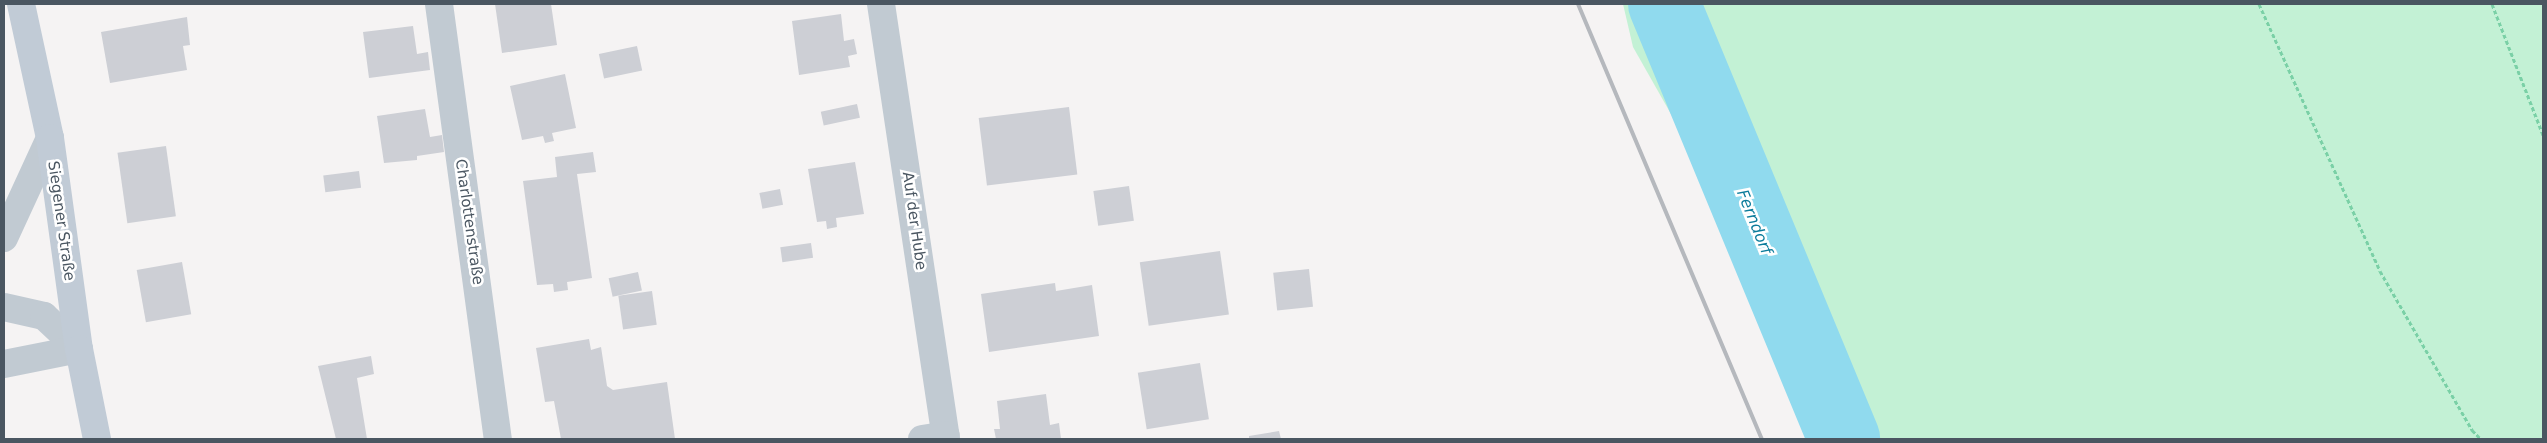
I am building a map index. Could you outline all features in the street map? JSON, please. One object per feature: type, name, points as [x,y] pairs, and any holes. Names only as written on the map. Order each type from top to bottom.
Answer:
[{"type":"main road","name":"Siegener Straße","points":[[21,4],[50,138],[79,349],[97,439]]},
{"type":"street","name":"Charlottenstraße","points":[[439,4],[498,439]]},
{"type":"street","name":"Auf der Hube","points":[[881,4],[938,438]]},
{"type":"street","points":[[4,238],[50,138]]},
{"type":"street","points":[[4,307],[44,316],[79,349]]},
{"type":"street","points":[[4,364],[79,349]]},
{"type":"path","points":[[2259,4],[2380,271],[2472,430],[2481,439]]},
{"type":"path","points":[[2492,4],[2543,135]]},
{"type":"green space","points":[[1623,4],[2543,4],[2543,439],[1855,439],[1633,47]]},
{"type":"building","points":[[495,4],[551,4],[557,45],[502,53]]},
{"type":"building","points":[[841,14],[844,41],[854,39],[857,54],[848,56],[850,67],[799,75],[792,21]]},
{"type":"building","points":[[187,17],[190,45],[183,46],[187,70],[110,83],[101,32]]},
{"type":"building","points":[[413,26],[417,54],[428,52],[430,70],[369,78],[363,32]]},
{"type":"building","points":[[637,46],[642,70],[604,79],[599,54]]},
{"type":"building","points":[[565,74],[576,128],[552,133],[554,141],[545,143],[543,136],[522,140],[510,86]]},
{"type":"building","points":[[857,104],[860,118],[824,125],[821,112]]},
{"type":"building","points":[[1069,107],[1077,174],[987,186],[979,118]]},
{"type":"building","points":[[425,109],[430,137],[442,135],[444,152],[417,156],[417,160],[384,163],[377,116]]},
{"type":"building","points":[[166,146],[176,216],[127,223],[117,153]]},
{"type":"building","points":[[593,152],[596,172],[577,174],[592,278],[567,282],[568,290],[554,292],[553,284],[537,285],[523,181],[557,177],[555,157]]},
{"type":"building","points":[[855,162],[864,214],[836,218],[837,227],[827,229],[826,221],[817,222],[808,169]]},
{"type":"building","points":[[359,171],[361,188],[325,192],[323,175]]},
{"type":"building","points":[[1129,186],[1134,221],[1098,226],[1093,191]]},
{"type":"building","points":[[780,189],[783,205],[762,209],[759,193]]},
{"type":"building","points":[[811,243],[813,258],[782,262],[780,247]]},
{"type":"building","points":[[1220,251],[1229,314],[1149,326],[1140,262]]},
{"type":"building","points":[[182,262],[191,314],[146,322],[137,270]]},
{"type":"building","points":[[1309,269],[1313,307],[1277,311],[1273,273]]},
{"type":"building","points":[[638,272],[642,291],[613,297],[609,278]]},
{"type":"building","points":[[1055,283],[1056,291],[1092,285],[1099,336],[989,352],[981,294]]},
{"type":"building","points":[[652,291],[657,325],[623,329],[618,296]]},
{"type":"building","points":[[589,339],[591,350],[601,347],[607,386],[613,390],[667,382],[675,439],[561,439],[554,401],[545,402],[536,348]]},
{"type":"building","points":[[371,356],[374,374],[357,378],[367,439],[336,439],[318,366]]},
{"type":"building","points":[[1200,363],[1209,419],[1147,429],[1138,373]]},
{"type":"building","points":[[1046,394],[1050,425],[1059,423],[1061,439],[996,439],[994,429],[1000,429],[997,401]]},
{"type":"building","points":[[1279,431],[1281,439],[1249,439],[1249,436]]},
{"type":"waterway","name":"Ferndorf","points":[[1664,4],[1844,439]]},
{"type":"railway","points":[[1578,4],[1762,439]]}]
